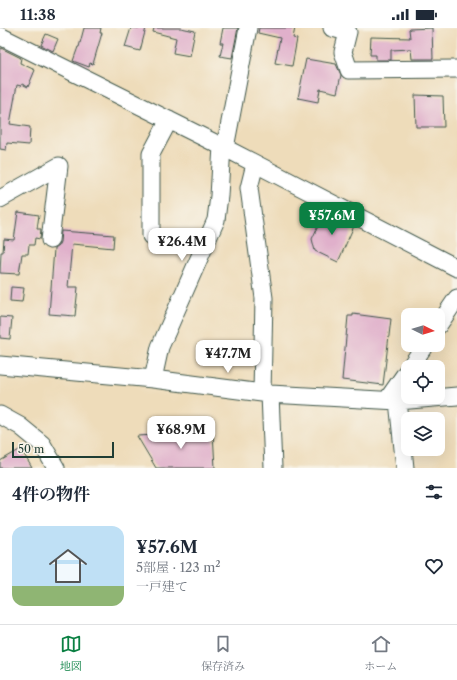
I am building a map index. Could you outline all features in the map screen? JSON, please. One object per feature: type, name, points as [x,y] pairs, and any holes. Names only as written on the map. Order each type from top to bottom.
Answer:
[{"type":"street","points":[[153,379],[160,347],[216,220],[223,147],[248,28]]},
{"type":"street","points":[[332,28],[348,32],[343,52],[349,70],[457,69]]},
{"type":"street","points":[[0,36],[223,147],[457,268]]},
{"type":"street","points":[[151,236],[151,154],[169,120]]},
{"type":"street","points":[[255,164],[249,188],[264,298],[266,393],[273,468]]},
{"type":"street","points":[[0,199],[59,166],[50,240]]},
{"type":"street","points":[[445,316],[457,298]]},
{"type":"street","points":[[0,365],[153,379],[266,393],[393,401],[457,396]]},
{"type":"street","points":[[401,384],[393,401],[405,468]]},
{"type":"street","points":[[0,415],[20,426],[42,444],[56,468]]},
{"type":"building","points":[[84,28],[101,28],[100,33],[102,33],[93,64],[90,63],[89,67],[73,61],[79,47]]},
{"type":"building","points":[[131,28],[146,28],[140,51],[125,47]]},
{"type":"building","points":[[154,28],[181,28],[195,31],[190,56],[173,53],[176,38],[153,32]]},
{"type":"building","points":[[223,28],[238,28],[232,58],[220,56],[223,43],[220,43]]},
{"type":"building","points":[[259,28],[295,28],[293,38],[297,39],[292,66],[275,63],[280,38],[258,33]]},
{"type":"building","points":[[432,28],[433,59],[412,59],[411,49],[391,50],[391,60],[376,60],[376,55],[370,55],[371,37],[410,38],[409,29]]},
{"type":"building","points":[[46,34],[58,39],[53,51],[41,45]]},
{"type":"building","points":[[1,48],[21,58],[20,63],[35,70],[28,87],[22,84],[21,86],[17,85],[10,124],[30,127],[29,145],[7,143],[6,150],[0,149]]},
{"type":"building","points":[[306,59],[336,64],[341,75],[337,93],[320,89],[318,102],[298,98]]},
{"type":"building","points":[[415,95],[443,96],[444,127],[416,127]]},
{"type":"building","points":[[325,211],[354,226],[338,262],[315,251],[312,239]]},
{"type":"building","points":[[18,212],[39,215],[37,229],[41,229],[40,239],[35,238],[34,245],[29,245],[28,254],[22,254],[19,274],[0,273],[1,252],[3,252],[4,239],[14,240]]},
{"type":"building","points":[[61,231],[114,235],[113,248],[72,244],[68,287],[78,287],[75,316],[49,314],[54,249],[60,242]]},
{"type":"building","points":[[11,287],[24,288],[22,302],[10,301]]},
{"type":"building","points":[[353,314],[391,319],[383,385],[342,380],[348,316],[353,316]]},
{"type":"building","points":[[0,317],[12,318],[10,339],[0,338]]},
{"type":"building","points":[[213,432],[215,468],[156,468],[137,436]]},
{"type":"building","points":[[21,449],[32,468],[0,468],[0,461]]}]
